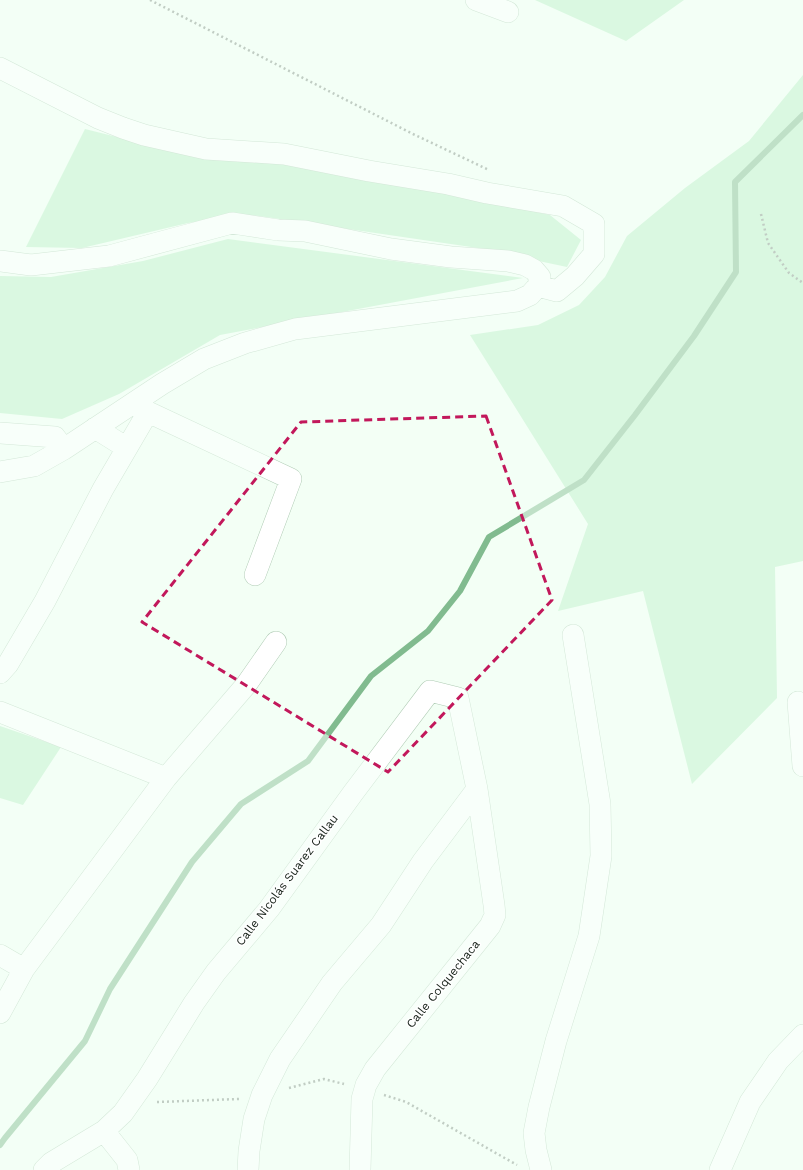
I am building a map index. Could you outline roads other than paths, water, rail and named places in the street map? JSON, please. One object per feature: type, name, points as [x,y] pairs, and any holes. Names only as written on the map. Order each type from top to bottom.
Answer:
[{"type":"street","points":[[476,0],[508,12]]},
{"type":"street","points":[[0,68],[98,118],[144,135],[206,149],[284,154],[563,206],[594,224],[594,254],[575,276],[557,291],[538,286]]},
{"type":"street","points":[[0,261],[31,265],[108,256],[232,223],[278,230],[305,231],[391,249],[450,257],[508,261],[525,264],[534,270],[540,277],[538,286],[530,296],[517,301],[295,329],[245,343],[204,359],[162,384],[64,449],[34,466],[0,472]]},
{"type":"street","points":[[0,673],[8,664],[45,601],[103,489],[148,412],[290,479],[255,575]]},
{"type":"street","points":[[95,428],[127,448]]},
{"type":"street","points":[[0,433],[55,437],[64,449]]},
{"type":"street","points":[[542,1170],[536,1150],[534,1133],[536,1120],[556,1041],[589,936],[601,856],[600,804],[573,635]]},
{"type":"street","points":[[0,1013],[24,969],[166,778],[246,685],[276,642]]},
{"type":"street","name":"Calle Nicolás Suarez Callau","points":[[44,1170],[50,1163],[104,1131],[123,1113],[147,1079],[194,1003],[212,978],[269,910],[352,793],[430,691],[458,698],[477,789]]},
{"type":"street","points":[[798,702],[803,766]]},
{"type":"street","points":[[0,712],[166,778]]},
{"type":"street","points":[[248,1170],[249,1151],[254,1119],[262,1095],[280,1059],[332,983],[381,925],[423,861],[477,789]]},
{"type":"street","name":"Calle Colquechaca","points":[[360,1170],[362,1100],[366,1085],[375,1069],[490,926],[495,915],[477,789]]},
{"type":"street","points":[[0,955],[24,969]]},
{"type":"street","points":[[720,1170],[750,1102],[778,1061],[803,1035]]},
{"type":"street","points":[[104,1131],[128,1160],[129,1170]]},
{"type":"waterway","points":[[0,1145],[85,1041],[110,989],[192,862],[241,804],[308,761],[371,676],[428,631],[460,591],[489,537],[584,480],[635,415],[694,336],[736,272],[735,182],[803,115]]}]
